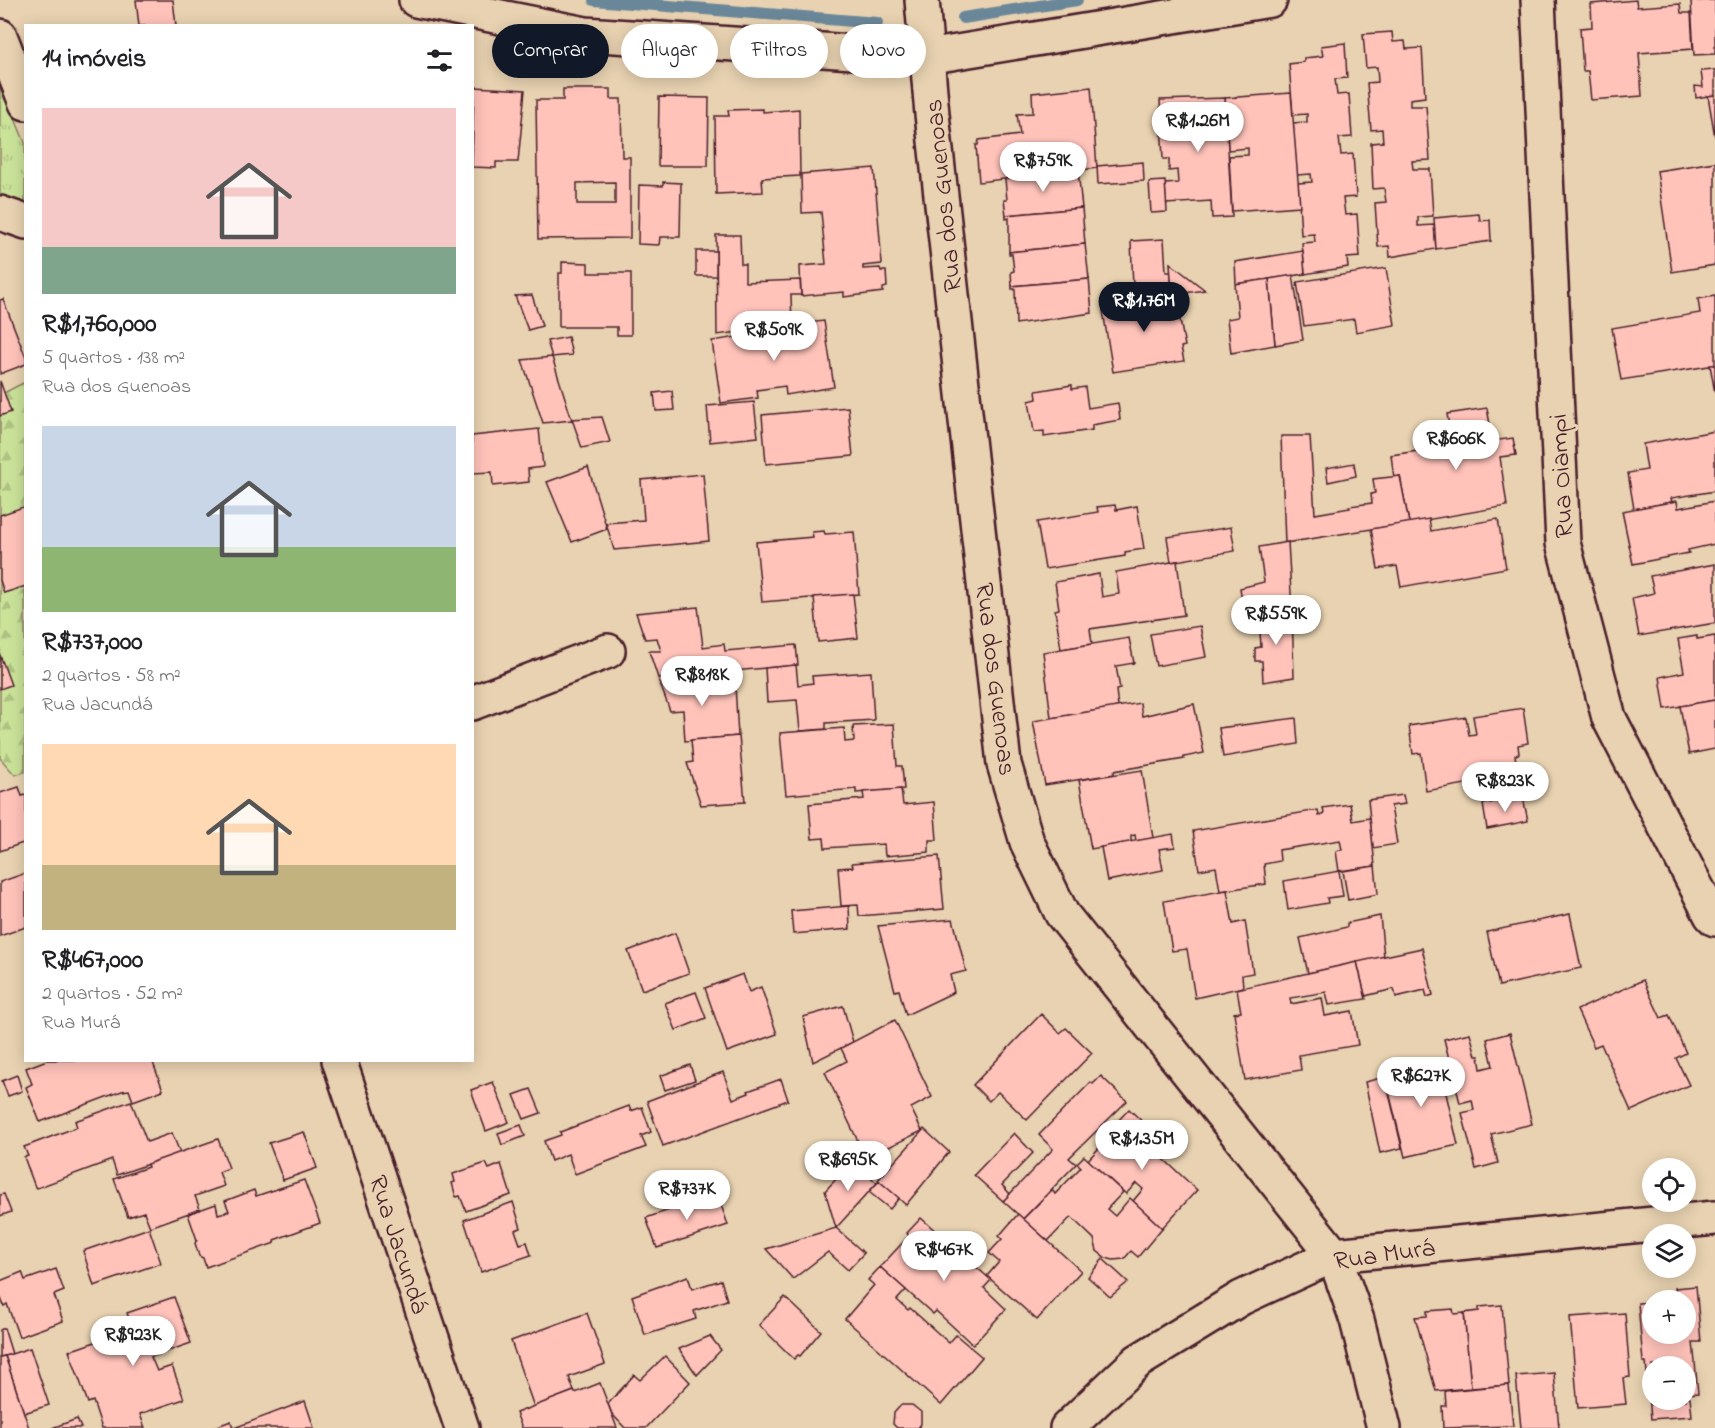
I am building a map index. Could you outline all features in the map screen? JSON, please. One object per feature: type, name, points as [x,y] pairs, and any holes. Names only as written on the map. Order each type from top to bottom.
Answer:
[{"type":"street","points":[[417,0],[585,34],[927,57],[1270,0]]},
{"type":"street","name":"Rua dos Guenoas","points":[[922,0],[1004,764],[1027,842],[1062,914],[1334,1255],[1357,1320],[1384,1428]]},
{"type":"street","name":"Rua Oiampi","points":[[1538,0],[1563,543],[1609,718],[1715,919]]},
{"type":"street","points":[[0,36],[24,98]]},
{"type":"street","points":[[0,213],[24,221]]},
{"type":"street","points":[[474,702],[608,651]]},
{"type":"street","name":"Rua Jacundá","points":[[340,1062],[462,1428]]},
{"type":"street","name":"Rua Murá","points":[[1067,1428],[1137,1361],[1241,1298],[1334,1255],[1715,1218]]},
{"type":"green space","points":[[0,82],[24,141],[24,207],[0,197]]},
{"type":"green space","points":[[24,383],[24,772],[15,775],[0,758],[0,395]]},
{"type":"building","points":[[136,0],[173,0],[176,24],[139,24]]},
{"type":"building","points":[[1636,0],[1637,7],[1680,4],[1681,13],[1691,13],[1693,49],[1639,53],[1642,96],[1591,100],[1588,71],[1583,71],[1580,28],[1592,27],[1591,4]]},
{"type":"building","points":[[1715,0],[1715,54],[1694,55],[1691,1]]},
{"type":"building","points":[[1392,32],[1393,42],[1405,41],[1406,49],[1422,48],[1425,97],[1410,99],[1410,106],[1426,106],[1430,160],[1412,161],[1413,169],[1430,169],[1433,216],[1418,217],[1418,226],[1434,225],[1436,249],[1390,257],[1389,246],[1378,247],[1375,203],[1386,202],[1384,188],[1373,189],[1371,143],[1383,142],[1382,129],[1371,130],[1367,83],[1378,82],[1377,67],[1366,68],[1363,34]]},
{"type":"building","points":[[1345,43],[1347,78],[1335,79],[1337,95],[1349,94],[1352,137],[1339,138],[1341,155],[1353,154],[1356,197],[1343,198],[1345,215],[1357,214],[1360,257],[1347,258],[1348,267],[1305,274],[1302,243],[1315,242],[1314,234],[1301,235],[1298,183],[1312,182],[1311,174],[1297,175],[1293,123],[1307,122],[1307,114],[1293,115],[1289,64],[1304,62],[1304,58],[1323,56],[1321,46]]},
{"type":"building","points":[[1715,70],[1715,95],[1696,98],[1695,86],[1703,87],[1701,71]]},
{"type":"building","points":[[474,87],[525,90],[518,162],[496,162],[496,168],[474,167]]},
{"type":"building","points":[[1091,87],[1097,168],[979,182],[976,145],[979,140],[1020,135],[1017,114],[1033,113],[1032,93]]},
{"type":"building","points":[[563,89],[611,89],[611,99],[621,99],[622,157],[630,157],[630,238],[538,239],[536,100],[563,100]],"holes":[[[615,182],[615,204],[577,204],[577,183]]]},
{"type":"building","points":[[1291,93],[1300,206],[1232,211],[1229,156],[1248,155],[1248,148],[1228,150],[1225,98]]},
{"type":"building","points":[[1715,95],[1715,137],[1708,96]]},
{"type":"building","points":[[659,97],[709,98],[708,166],[658,166]]},
{"type":"building","points":[[1225,98],[1232,217],[1212,218],[1211,201],[1166,204],[1165,184],[1178,183],[1177,170],[1169,171],[1169,159],[1163,159],[1160,100]]},
{"type":"building","points":[[763,109],[763,112],[799,109],[800,176],[762,178],[763,192],[716,194],[715,116],[729,116],[728,110]]},
{"type":"building","points":[[1143,162],[1144,181],[1098,184],[1097,166]]},
{"type":"building","points":[[1715,162],[1715,265],[1672,272],[1657,171]]},
{"type":"building","points":[[874,168],[882,264],[863,266],[863,269],[880,268],[881,271],[886,271],[887,287],[883,288],[883,292],[844,297],[844,292],[801,296],[800,266],[826,264],[821,212],[802,213],[801,174]]},
{"type":"building","points":[[1078,170],[1082,208],[1006,215],[1005,179]]},
{"type":"building","points":[[1165,181],[1167,212],[1151,213],[1149,182]]},
{"type":"building","points":[[663,182],[681,183],[680,237],[660,237],[659,245],[638,244],[639,185],[663,186]]},
{"type":"building","points":[[1082,208],[1085,244],[1009,252],[1009,218],[1006,219],[1006,215]]},
{"type":"building","points":[[1479,214],[1480,221],[1490,220],[1491,241],[1436,249],[1434,218]]},
{"type":"building","points":[[716,235],[740,235],[741,264],[745,264],[745,282],[800,280],[801,295],[791,295],[792,325],[717,335]]},
{"type":"building","points":[[1164,239],[1166,272],[1171,272],[1172,295],[1105,306],[1104,292],[1133,287],[1131,241]]},
{"type":"building","points":[[1085,244],[1089,279],[1012,286],[1011,272],[1014,271],[1012,254],[1009,252]]},
{"type":"building","points":[[696,251],[716,251],[716,276],[696,276]]},
{"type":"building","points":[[1303,251],[1305,274],[1236,284],[1235,262]]},
{"type":"building","points":[[562,262],[588,263],[588,273],[631,273],[631,335],[617,335],[617,327],[559,327],[559,273],[562,273]]},
{"type":"building","points":[[1170,263],[1205,290],[1172,295]]},
{"type":"building","points":[[1386,268],[1395,325],[1356,332],[1354,319],[1304,326],[1297,282]]},
{"type":"building","points":[[1293,275],[1303,340],[1275,345],[1269,279]]},
{"type":"building","points":[[1089,279],[1092,313],[1016,324],[1015,289],[1012,289],[1012,286]]},
{"type":"building","points":[[1269,279],[1275,345],[1231,353],[1227,319],[1238,317],[1235,284]]},
{"type":"building","points":[[1175,294],[1185,346],[1181,347],[1184,361],[1113,372],[1103,311],[1105,306]]},
{"type":"building","points":[[532,295],[542,326],[528,330],[515,296]]},
{"type":"building","points":[[1715,296],[1715,365],[1621,380],[1612,328],[1700,313],[1698,299]]},
{"type":"building","points":[[3,299],[24,353],[24,365],[0,374],[0,300]]},
{"type":"building","points":[[824,321],[834,387],[786,395],[785,386],[757,390],[758,398],[721,403],[712,341],[774,331],[774,327]]},
{"type":"building","points":[[568,337],[572,355],[552,357],[547,341]]},
{"type":"building","points":[[552,357],[572,420],[543,423],[522,360]]},
{"type":"building","points":[[1710,365],[1715,365],[1715,393]]},
{"type":"building","points":[[0,381],[11,412],[0,416]]},
{"type":"building","points":[[1072,385],[1072,389],[1085,387],[1088,408],[1118,403],[1120,420],[1092,425],[1092,430],[1044,437],[1044,431],[1034,432],[1029,401],[1037,399],[1036,391]]},
{"type":"building","points":[[672,391],[674,410],[656,411],[654,393]]},
{"type":"building","points":[[754,402],[758,437],[710,442],[707,406]]},
{"type":"building","points":[[848,407],[853,456],[766,464],[762,415]]},
{"type":"building","points":[[1487,408],[1493,441],[1513,438],[1516,455],[1500,457],[1507,506],[1409,523],[1400,476],[1394,478],[1391,455],[1452,446],[1447,414]]},
{"type":"building","points":[[602,417],[610,442],[582,448],[572,419]]},
{"type":"building","points":[[539,429],[543,467],[528,469],[529,482],[493,486],[492,472],[474,473],[474,436]]},
{"type":"building","points":[[1715,431],[1715,491],[1671,498],[1672,502],[1634,509],[1628,473],[1647,470],[1643,444]]},
{"type":"building","points":[[1281,436],[1310,436],[1315,514],[1372,503],[1371,494],[1375,493],[1373,479],[1400,476],[1409,523],[1285,543]]},
{"type":"building","points":[[1354,463],[1356,476],[1328,482],[1326,468]]},
{"type":"building","points":[[588,467],[607,529],[572,542],[547,482]]},
{"type":"building","points":[[703,474],[709,541],[614,550],[606,523],[644,520],[641,480]]},
{"type":"building","points":[[1677,501],[1678,508],[1715,501],[1715,544],[1688,550],[1689,553],[1633,564],[1622,511]]},
{"type":"building","points":[[1115,505],[1116,510],[1137,506],[1144,549],[1125,552],[1125,556],[1045,569],[1037,522],[1098,512],[1097,507]]},
{"type":"building","points":[[24,507],[24,587],[4,593],[0,580],[0,515]]},
{"type":"building","points":[[1429,519],[1431,531],[1498,519],[1506,568],[1401,587],[1397,566],[1378,569],[1371,529]]},
{"type":"building","points":[[1231,527],[1235,551],[1171,562],[1167,537]]},
{"type":"building","points":[[824,531],[825,534],[854,532],[859,594],[762,602],[756,542],[813,537],[812,532]]},
{"type":"building","points":[[1288,542],[1292,610],[1245,618],[1240,588],[1264,582],[1259,547]]},
{"type":"building","points":[[1177,561],[1184,615],[1090,629],[1092,644],[1061,649],[1055,610],[1059,609],[1055,582],[1099,574],[1102,597],[1119,594],[1116,572]]},
{"type":"building","points":[[1715,564],[1715,623],[1639,636],[1632,598],[1654,593],[1650,576]]},
{"type":"building","points":[[853,594],[858,638],[818,642],[814,597]]},
{"type":"building","points":[[698,607],[703,647],[724,644],[725,651],[796,645],[798,665],[658,678],[649,651],[661,651],[657,638],[645,639],[636,613]]},
{"type":"building","points":[[1292,610],[1294,677],[1263,682],[1262,661],[1255,661],[1255,648],[1261,647],[1259,615]]},
{"type":"building","points":[[1200,626],[1206,657],[1156,666],[1150,634]]},
{"type":"building","points":[[1697,636],[1697,639],[1715,636],[1715,700],[1665,709],[1660,677],[1684,672],[1678,639]]},
{"type":"building","points":[[1129,638],[1134,663],[1116,666],[1120,689],[1116,690],[1118,707],[1051,718],[1043,652]]},
{"type":"building","points":[[0,655],[11,685],[0,689]]},
{"type":"building","points":[[796,665],[798,685],[813,683],[812,676],[871,672],[874,720],[826,723],[826,729],[800,731],[797,700],[767,702],[765,668]]},
{"type":"building","points":[[695,674],[696,687],[735,685],[738,736],[685,741],[683,710],[670,711],[658,678]]},
{"type":"building","points":[[1715,700],[1715,749],[1689,754],[1680,706]]},
{"type":"building","points":[[1140,703],[1142,716],[1194,704],[1204,753],[1184,757],[1184,759],[1114,771],[1114,774],[1045,785],[1033,721]]},
{"type":"building","points":[[1523,708],[1528,743],[1518,745],[1519,754],[1515,755],[1518,775],[1426,791],[1421,753],[1413,754],[1409,726],[1466,717],[1469,735],[1476,734],[1473,716]]},
{"type":"building","points":[[1296,718],[1298,744],[1223,757],[1219,728]]},
{"type":"building","points":[[894,724],[897,766],[902,766],[904,789],[856,793],[856,789],[786,795],[780,733],[844,728],[845,742],[854,741],[853,726]]},
{"type":"building","points":[[739,736],[745,802],[701,805],[687,763],[693,762],[691,740]]},
{"type":"building","points":[[1142,770],[1153,838],[1136,841],[1135,835],[1131,836],[1131,842],[1091,849],[1079,780]]},
{"type":"building","points":[[19,787],[22,796],[24,796],[24,843],[0,851],[0,793]]},
{"type":"building","points":[[901,789],[903,805],[934,802],[937,840],[929,840],[929,852],[885,856],[884,844],[825,848],[824,838],[812,839],[809,804],[864,799],[863,792]]},
{"type":"building","points":[[1403,795],[1405,804],[1391,806],[1397,844],[1373,848],[1368,800]]},
{"type":"building","points":[[1523,797],[1528,821],[1487,829],[1483,804]]},
{"type":"building","points":[[1350,804],[1353,821],[1370,818],[1375,866],[1339,871],[1336,851],[1342,850],[1340,840],[1279,850],[1280,861],[1264,864],[1266,884],[1220,891],[1216,867],[1199,870],[1193,831],[1318,810],[1319,816],[1324,814],[1323,808]]},
{"type":"building","points":[[1173,834],[1175,847],[1159,849],[1163,870],[1107,881],[1101,847]]},
{"type":"building","points":[[939,856],[944,909],[859,916],[858,905],[841,906],[838,868],[853,867],[852,863]]},
{"type":"building","points":[[1375,866],[1378,894],[1348,900],[1343,871]]},
{"type":"building","points":[[1339,871],[1343,896],[1327,898],[1328,903],[1288,910],[1284,881]]},
{"type":"building","points":[[24,874],[24,928],[0,936],[0,882]]},
{"type":"building","points":[[1227,890],[1233,924],[1245,921],[1253,973],[1242,975],[1243,987],[1195,998],[1187,949],[1172,951],[1164,901]]},
{"type":"building","points":[[849,906],[850,929],[793,934],[791,911]]},
{"type":"building","points":[[1570,914],[1581,968],[1499,986],[1487,932]]},
{"type":"building","points":[[1380,916],[1384,957],[1308,973],[1300,938],[1347,927],[1347,923]]},
{"type":"building","points":[[953,919],[966,971],[950,975],[954,992],[906,1015],[899,990],[895,991],[878,926]]},
{"type":"building","points":[[675,933],[689,973],[642,990],[628,951]]},
{"type":"building","points":[[1422,948],[1433,995],[1427,997],[1425,990],[1396,997],[1394,989],[1365,996],[1357,962]]},
{"type":"building","points":[[1357,962],[1366,999],[1329,1005],[1326,992],[1290,998],[1291,1004],[1322,998],[1325,1016],[1352,1011],[1358,1045],[1299,1055],[1301,1070],[1245,1080],[1234,1013],[1241,1012],[1237,989]]},
{"type":"building","points":[[743,974],[749,992],[761,987],[777,1034],[727,1052],[705,988]]},
{"type":"building","points":[[1643,980],[1661,1018],[1669,1015],[1686,1053],[1676,1058],[1689,1085],[1631,1111],[1601,1044],[1594,1047],[1577,1010]]},
{"type":"building","points":[[696,992],[706,1018],[676,1030],[665,1003]]},
{"type":"building","points":[[843,1006],[853,1042],[813,1062],[803,1017]]},
{"type":"building","points":[[1041,1014],[1060,1033],[1066,1028],[1092,1053],[1027,1120],[998,1092],[989,1101],[973,1085]]},
{"type":"building","points":[[895,1020],[932,1097],[911,1108],[922,1131],[866,1158],[825,1072],[847,1061],[841,1048]]},
{"type":"building","points":[[1470,1033],[1476,1056],[1479,1056],[1481,1069],[1493,1066],[1487,1039],[1510,1033],[1532,1124],[1491,1134],[1498,1163],[1476,1169],[1462,1113],[1474,1110],[1472,1100],[1460,1103],[1444,1039]]},
{"type":"building","points":[[1438,1059],[1458,1145],[1405,1157],[1384,1072]]},
{"type":"building","points":[[42,1062],[153,1062],[163,1090],[133,1101],[129,1090],[122,1091],[40,1122],[26,1087],[32,1084],[26,1068]]},
{"type":"building","points":[[690,1065],[695,1080],[665,1090],[660,1076]]},
{"type":"building","points":[[723,1072],[733,1099],[781,1079],[788,1100],[663,1146],[647,1101]]},
{"type":"building","points":[[17,1075],[22,1091],[8,1096],[2,1081]]},
{"type":"building","points":[[1101,1076],[1127,1101],[1069,1158],[1076,1164],[1023,1219],[1003,1201],[1053,1149],[1039,1135],[1091,1082],[1093,1084]]},
{"type":"building","points":[[1385,1077],[1402,1148],[1380,1153],[1365,1082]]},
{"type":"building","points":[[493,1082],[509,1122],[486,1131],[471,1090]]},
{"type":"building","points":[[531,1089],[541,1113],[524,1119],[514,1095]]},
{"type":"building","points":[[131,1101],[147,1142],[172,1133],[180,1153],[117,1175],[112,1160],[35,1187],[24,1157],[28,1156],[24,1147],[77,1127],[75,1121]]},
{"type":"building","points":[[629,1106],[631,1111],[642,1107],[651,1132],[641,1136],[646,1147],[575,1174],[568,1154],[551,1161],[544,1141],[561,1135],[560,1132]]},
{"type":"building","points":[[1129,1109],[1149,1128],[1140,1137],[1197,1190],[1162,1228],[1133,1201],[1143,1189],[1136,1183],[1126,1194],[1088,1160],[1120,1125],[1117,1122]]},
{"type":"building","points":[[521,1125],[525,1136],[502,1145],[498,1133]]},
{"type":"building","points":[[924,1129],[949,1152],[906,1205],[878,1180]]},
{"type":"building","points":[[304,1132],[317,1168],[283,1180],[269,1143]]},
{"type":"building","points":[[1014,1133],[1033,1153],[1002,1185],[1010,1194],[1003,1201],[974,1175]]},
{"type":"building","points":[[218,1139],[229,1168],[219,1172],[224,1186],[195,1196],[200,1209],[150,1227],[144,1212],[128,1217],[114,1179],[148,1167],[147,1164]]},
{"type":"building","points":[[1084,1156],[1123,1192],[1107,1209],[1115,1216],[1130,1198],[1162,1228],[1138,1257],[1131,1251],[1124,1259],[1106,1258],[1097,1251],[1094,1239],[1071,1217],[1048,1241],[1023,1219],[1052,1190],[1055,1194],[1081,1167],[1077,1163]]},
{"type":"building","points":[[853,1161],[877,1183],[836,1228],[825,1191]]},
{"type":"building","points":[[486,1163],[489,1169],[501,1164],[511,1195],[466,1211],[460,1196],[456,1197],[452,1183],[455,1182],[453,1174]]},
{"type":"building","points":[[304,1180],[320,1223],[274,1240],[275,1243],[206,1267],[203,1258],[199,1256],[195,1243],[197,1240],[188,1214],[216,1204],[218,1214],[229,1211],[225,1201],[254,1190],[256,1196]]},
{"type":"building","points":[[879,1181],[899,1198],[890,1209],[869,1192]]},
{"type":"building","points":[[717,1193],[728,1225],[657,1248],[646,1218]]},
{"type":"building","points":[[4,1194],[11,1212],[0,1216],[0,1195]]},
{"type":"building","points":[[513,1202],[521,1228],[515,1230],[520,1244],[527,1242],[531,1255],[481,1272],[464,1220]]},
{"type":"building","points":[[1018,1214],[1081,1271],[1037,1320],[987,1276],[999,1262],[989,1253],[1002,1239],[999,1236]]},
{"type":"building","points":[[921,1218],[991,1280],[984,1288],[1006,1309],[973,1345],[936,1311],[933,1314],[880,1267],[909,1236],[907,1233]]},
{"type":"building","points":[[149,1228],[161,1263],[94,1286],[83,1251]]},
{"type":"building","points":[[836,1228],[864,1253],[848,1270],[828,1252],[793,1279],[766,1249]]},
{"type":"building","points":[[1103,1259],[1128,1282],[1110,1297],[1088,1277]]},
{"type":"building","points":[[880,1267],[906,1290],[897,1300],[908,1310],[910,1308],[949,1343],[956,1335],[982,1357],[941,1405],[845,1319],[874,1285],[868,1280]]},
{"type":"building","points":[[56,1269],[64,1291],[54,1295],[63,1321],[19,1337],[7,1304],[4,1306],[0,1296],[0,1281],[22,1272],[25,1280]]},
{"type":"building","points":[[688,1276],[692,1289],[721,1280],[727,1300],[694,1311],[696,1319],[645,1335],[632,1296]]},
{"type":"building","points":[[1696,1286],[1701,1342],[1696,1342],[1696,1290],[1675,1290],[1675,1288]]},
{"type":"building","points":[[174,1297],[191,1343],[151,1357],[157,1371],[172,1366],[184,1399],[140,1414],[145,1428],[102,1428],[93,1401],[88,1403],[69,1351],[133,1329],[127,1313]]},
{"type":"building","points":[[785,1297],[821,1331],[800,1356],[794,1359],[759,1325]]},
{"type":"building","points":[[1638,1303],[1642,1303],[1642,1344],[1693,1344],[1694,1356],[1642,1356]]},
{"type":"building","points":[[1502,1305],[1509,1385],[1471,1388],[1464,1313],[1479,1311],[1479,1307]]},
{"type":"building","points":[[1453,1309],[1454,1314],[1464,1313],[1471,1388],[1436,1391],[1415,1317],[1427,1316],[1427,1311]]},
{"type":"building","points":[[587,1313],[605,1364],[569,1377],[574,1391],[534,1407],[511,1341]]},
{"type":"building","points":[[1625,1313],[1630,1377],[1623,1378],[1626,1404],[1578,1408],[1570,1317]]},
{"type":"building","points":[[4,1328],[12,1354],[0,1357],[0,1330]]},
{"type":"building","points":[[710,1336],[721,1350],[697,1375],[679,1349]]},
{"type":"building","points":[[30,1348],[49,1405],[24,1413],[5,1356]]},
{"type":"building","points":[[5,1356],[29,1428],[0,1428],[0,1357]]},
{"type":"building","points":[[665,1356],[690,1382],[646,1428],[625,1428],[612,1414],[608,1404],[634,1375],[640,1380]]},
{"type":"building","points":[[1554,1373],[1559,1428],[1521,1428],[1516,1376]]},
{"type":"building","points":[[600,1383],[617,1428],[522,1428],[516,1413]]},
{"type":"building","points":[[1509,1385],[1513,1426],[1443,1428],[1442,1406],[1446,1406],[1445,1391]]},
{"type":"building","points":[[305,1401],[314,1428],[234,1428]]},
{"type":"building","points":[[901,1405],[912,1405],[921,1412],[921,1424],[918,1428],[897,1428],[893,1424],[894,1413]]},
{"type":"building","points":[[1650,1410],[1691,1410],[1692,1416],[1651,1419]]},
{"type":"building","points":[[77,1419],[81,1428],[52,1428]]},
{"type":"building","points":[[231,1421],[233,1428],[212,1428]]},
{"type":"waterway","points":[[594,0],[877,23]]},
{"type":"waterway","points":[[963,18],[1077,0]]}]
